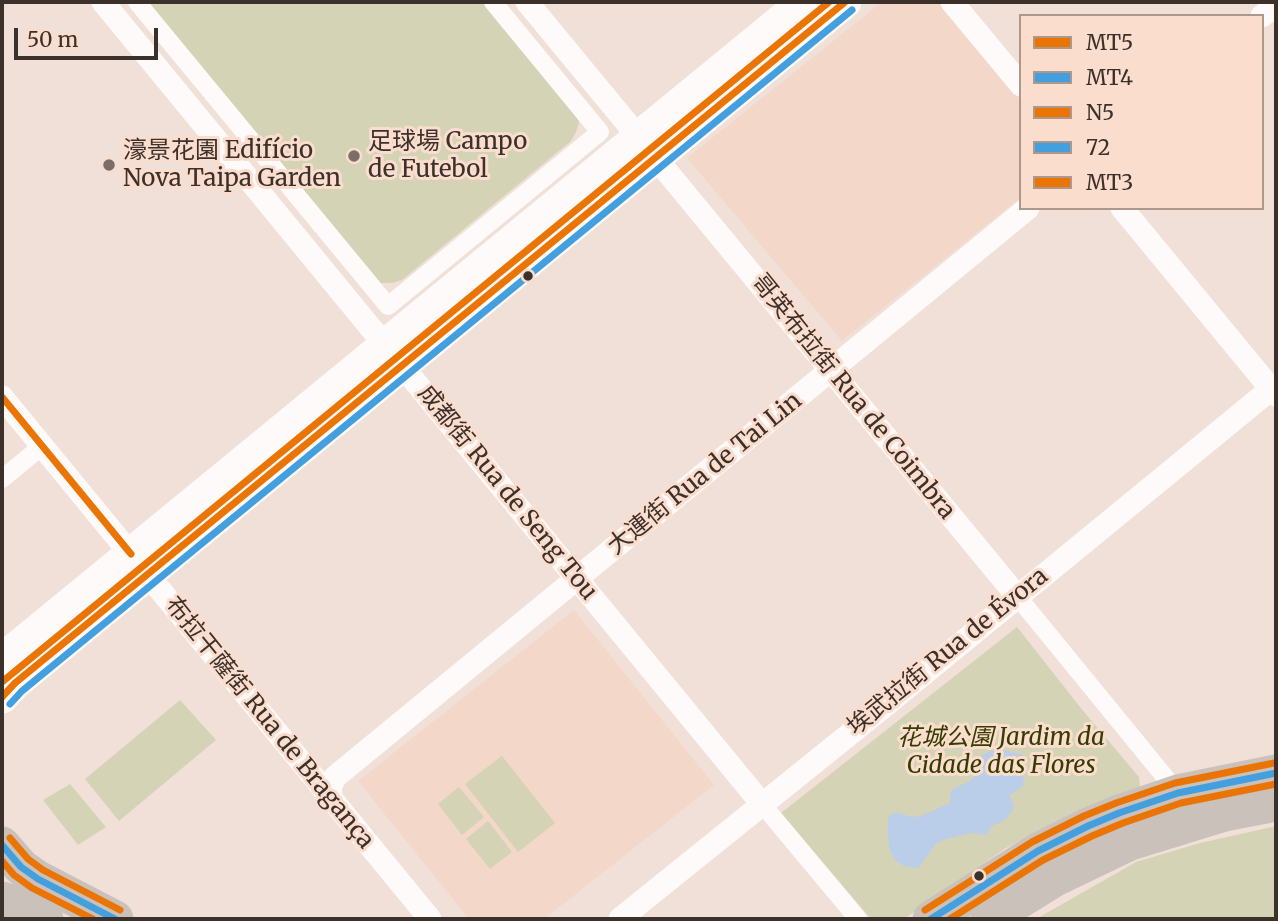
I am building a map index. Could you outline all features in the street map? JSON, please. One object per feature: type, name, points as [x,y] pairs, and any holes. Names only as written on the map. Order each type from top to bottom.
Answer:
[{"type":"main road","points":[[647,147],[804,2]]},
{"type":"main road","points":[[2,660],[139,564],[647,147],[845,2]]},
{"type":"main road","points":[[2,697],[139,564]]},
{"type":"main road","points":[[931,919],[1038,851],[1088,826],[1178,793],[1276,773]]},
{"type":"main road","points":[[989,919],[1055,878],[1130,842],[1224,813],[1276,803]]},
{"type":"main road","points":[[2,845],[21,867],[38,879],[115,919]]},
{"type":"main road","points":[[2,900],[45,919]]},
{"type":"street","name":"成都街 Rua de Seng Tou","points":[[103,2],[858,919]]},
{"type":"street","points":[[137,2],[387,306],[600,132],[493,2]]},
{"type":"street","name":"哥英布拉街 Rua de Coimbra","points":[[527,2],[1178,793]]},
{"type":"street","points":[[952,2],[1019,83]]},
{"type":"street","name":"大連街 Rua de Tai Lin","points":[[327,784],[1026,210]]},
{"type":"street","points":[[1124,210],[1275,390]]},
{"type":"street","name":"埃武拉街 Rua de Évora","points":[[620,919],[1275,390]]},
{"type":"street","name":"布拉干薩街 Rua de Bragança","points":[[2,397],[139,564],[327,784],[430,919]]},
{"type":"street","points":[[2,479],[42,446]]},
{"type":"shaded area","points":[[882,2],[940,2],[1019,99],[1019,199],[842,341],[687,158]]},
{"type":"shaded area","points":[[574,610],[714,785],[544,919],[469,919],[358,781]]},
{"type":"green space","points":[[140,2],[490,2],[578,113],[579,123],[571,141],[402,280],[381,283],[371,280]]},
{"type":"green space","name":"花城公園 Jardim da Cidade das Flores","points":[[1017,627],[1139,777],[1140,789],[1072,815],[1006,848],[904,919],[871,919],[781,813]]},
{"type":"green space","points":[[180,700],[216,740],[119,821],[85,779]]},
{"type":"green space","points":[[502,756],[555,823],[518,852],[465,784]]},
{"type":"green space","points":[[70,784],[106,827],[78,845],[43,800]]},
{"type":"green space","points":[[459,787],[484,817],[462,835],[438,804]]},
{"type":"green space","points":[[488,821],[512,852],[490,869],[466,839]]},
{"type":"green space","points":[[1276,826],[1276,919],[1036,919],[1136,862],[1200,843]]},
{"type":"water","points":[[1003,750],[1023,755],[1024,785],[1010,795],[1014,808],[1005,820],[992,826],[986,835],[971,833],[942,840],[918,868],[904,866],[895,860],[888,838],[890,815],[895,812],[912,817],[921,816],[950,803],[951,790],[974,777],[981,756],[990,751]]},
{"type":"transit line","name":"N5","points":[[2,682],[829,2]]},
{"type":"transit line","name":"MT5","points":[[2,697],[15,683],[845,2]]},
{"type":"transit line","name":"MT4","points":[[10,704],[22,691],[852,10]]},
{"type":"transit line","name":"MT5","points":[[2,397],[131,554]]},
{"type":"transit line","points":[[925,910],[1032,842],[1084,816],[1175,783],[1274,763]]},
{"type":"transit line","name":"72","points":[[931,919],[1038,851],[1088,826],[1178,793],[1276,773]]},
{"type":"transit line","name":"MT3","points":[[950,919],[1043,860],[1123,823],[1181,803],[1276,784]]},
{"type":"transit line","points":[[10,838],[28,859],[43,870],[120,910]]},
{"type":"transit line","name":"72","points":[[2,845],[21,867],[38,879],[115,919]]},
{"type":"transit line","name":"MT3","points":[[2,861],[14,875],[32,888],[93,919]]},
{"type":"place","name":"足球場 Campo de Futebol","points":[[354,156]]},
{"type":"place","name":"濠景花園 Edifício Nova Taipa Garden","points":[[109,165]]}]
